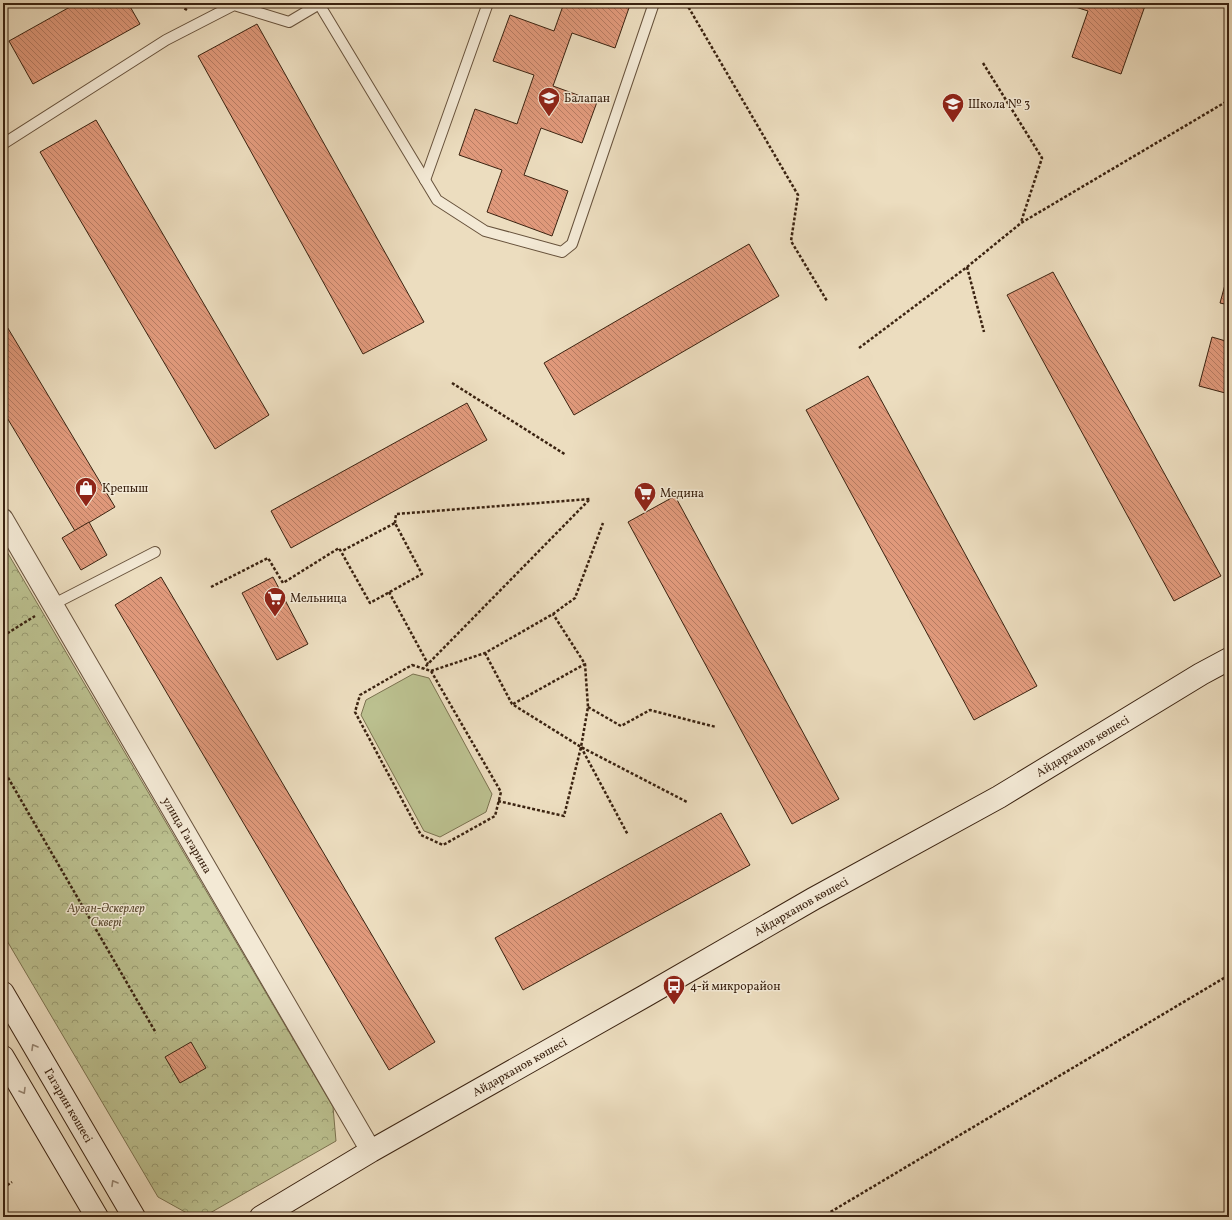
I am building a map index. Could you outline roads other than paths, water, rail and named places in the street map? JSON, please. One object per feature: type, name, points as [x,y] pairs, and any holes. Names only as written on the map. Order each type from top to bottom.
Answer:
[{"type":"street","name":"улица Гагарина","points":[[3,519],[47,608],[371,1151]]},
{"type":"street","name":"Айдарханов көшесі","points":[[261,1217],[371,1151],[813,899],[999,797],[1201,674],[1229,659]]},
{"type":"street","name":"Гагарин көшесі","points":[[3,993],[134,1217]]},
{"type":"street","points":[[3,1057],[97,1217]]},
{"type":"lane","points":[[425,180],[488,3]]},
{"type":"lane","points":[[3,144],[166,40],[234,5],[289,22],[320,4],[437,200],[485,231],[562,252],[572,244],[654,3]]},
{"type":"lane","points":[[47,608],[155,552]]},
{"type":"place","name":"Балапан","points":[[549,118]]},
{"type":"place","name":"Школа № 3","points":[[953,124]]},
{"type":"place","name":"Крепыш","points":[[86,508]]},
{"type":"place","name":"Медина","points":[[645,512]]},
{"type":"place","name":"Мельница","points":[[275,618]]},
{"type":"place","name":"4-й микрорайон","points":[[674,1006]]},
{"type":"park label","name":"Ауған-Әскерлер Сквері","points":[[106,915]]}]
